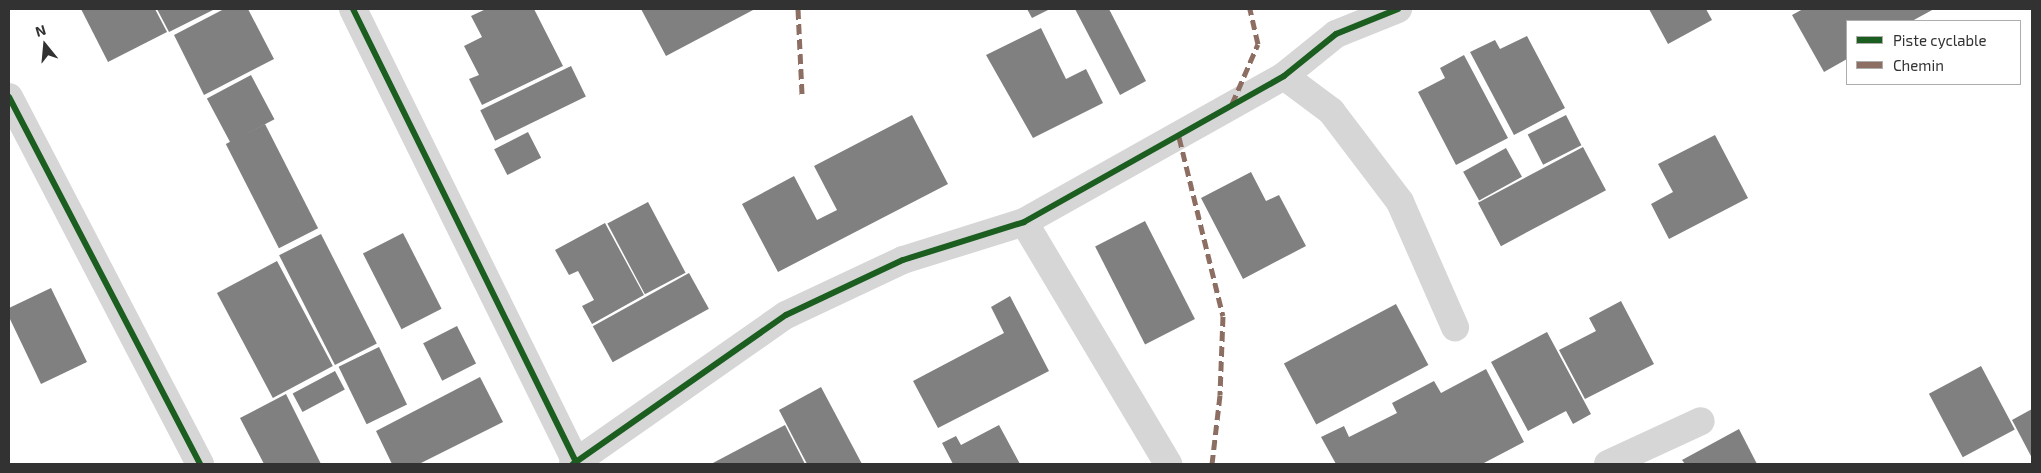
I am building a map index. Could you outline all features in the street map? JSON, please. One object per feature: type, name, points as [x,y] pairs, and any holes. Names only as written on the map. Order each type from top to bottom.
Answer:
[{"type":"street","points":[[354,9],[575,464],[786,315],[903,260],[1024,222],[1284,76],[1336,34],[1398,9]]},
{"type":"street","points":[[1284,76],[1331,111],[1400,202],[1455,328]]},
{"type":"street","points":[[9,97],[200,464]]},
{"type":"street","points":[[1024,222],[1168,464]]},
{"type":"street","points":[[1608,464],[1701,421]]},
{"type":"building","points":[[81,9],[155,9],[167,32],[108,62]]},
{"type":"building","points":[[157,9],[215,9],[169,32]]},
{"type":"building","points":[[224,9],[248,9],[274,59],[204,95],[174,35]]},
{"type":"building","points":[[486,9],[534,9],[563,66],[482,105],[469,79],[479,75],[464,46],[482,37],[471,16]]},
{"type":"building","points":[[641,9],[755,9],[666,56]]},
{"type":"building","points":[[1027,9],[1050,9],[1032,18]]},
{"type":"building","points":[[1075,9],[1109,9],[1146,81],[1120,95]]},
{"type":"building","points":[[1649,9],[1706,9],[1712,20],[1668,44]]},
{"type":"building","points":[[1803,9],[1934,9],[1914,20],[1846,20],[1846,60],[1824,72],[1792,15]]},
{"type":"building","points":[[1041,28],[1066,79],[1086,69],[1103,103],[1033,138],[986,55]]},
{"type":"building","points":[[1527,36],[1565,108],[1514,135],[1470,52],[1495,40],[1500,49]]},
{"type":"building","points":[[1464,55],[1508,138],[1456,165],[1418,92],[1445,78],[1440,68]]},
{"type":"building","points":[[571,66],[586,97],[495,141],[480,110]]},
{"type":"building","points":[[251,75],[274,119],[230,143],[207,98]]},
{"type":"building","points":[[912,115],[948,184],[778,272],[742,204],[794,176],[817,220],[837,210],[814,166]]},
{"type":"building","points":[[1566,115],[1581,145],[1543,165],[1528,135]]},
{"type":"building","points":[[265,124],[318,228],[279,248],[226,144]]},
{"type":"building","points":[[528,132],[541,158],[507,175],[494,149]]},
{"type":"building","points":[[1715,135],[1748,198],[1669,239],[1651,204],[1673,192],[1658,164]]},
{"type":"building","points":[[1583,147],[1606,190],[1501,246],[1478,203]]},
{"type":"building","points":[[1506,148],[1522,177],[1479,201],[1463,172]]},
{"type":"building","points":[[1251,172],[1266,201],[1279,195],[1306,246],[1243,279],[1201,198]]},
{"type":"building","points":[[648,202],[686,273],[645,294],[607,224]]},
{"type":"building","points":[[1145,221],[1195,319],[1145,344],[1095,246]]},
{"type":"building","points":[[605,223],[644,295],[592,324],[582,306],[594,300],[578,271],[569,275],[555,250]]},
{"type":"building","points":[[403,233],[442,309],[401,329],[363,253]]},
{"type":"building","points":[[321,234],[377,344],[335,365],[279,255]]},
{"type":"building","points":[[277,261],[333,366],[273,398],[217,293]]},
{"type":"building","points":[[689,273],[709,309],[613,362],[593,326]]},
{"type":"building","points":[[51,288],[87,362],[41,384],[9,317],[9,308]]},
{"type":"building","points":[[1010,296],[1049,371],[938,428],[913,381],[1004,333],[991,307]]},
{"type":"building","points":[[1621,301],[1654,364],[1585,399],[1559,350],[1596,331],[1589,318]]},
{"type":"building","points":[[1396,304],[1428,365],[1316,425],[1284,364]]},
{"type":"building","points":[[457,326],[476,363],[442,381],[423,343]]},
{"type":"building","points":[[1547,332],[1591,414],[1573,424],[1566,411],[1528,431],[1491,362]]},
{"type":"building","points":[[379,347],[407,405],[367,424],[339,367]]},
{"type":"building","points":[[1981,366],[2015,430],[1963,457],[1929,394]]},
{"type":"building","points":[[1486,369],[1524,442],[1482,464],[1336,464],[1321,437],[1344,426],[1349,437],[1397,413],[1392,403],[1434,381],[1441,393]]},
{"type":"building","points":[[335,371],[345,390],[302,412],[293,394]]},
{"type":"building","points":[[480,377],[503,422],[419,464],[392,464],[376,431]]},
{"type":"building","points":[[821,387],[862,464],[807,464],[779,410]]},
{"type":"building","points":[[286,394],[321,464],[264,464],[240,418]]},
{"type":"building","points":[[2032,409],[2032,458],[2012,420]]},
{"type":"building","points":[[785,425],[805,464],[711,464]]},
{"type":"building","points":[[999,425],[1020,464],[953,464],[942,443],[956,436],[961,445]]},
{"type":"building","points":[[1739,429],[1757,464],[1685,464],[1682,460]]},
{"type":"marked path","points":[[798,9],[802,95]]},
{"type":"marked path","points":[[1232,104],[1258,44],[1250,9]]},
{"type":"marked path","points":[[1179,137],[1223,316],[1220,395],[1212,464]]},
{"type":"cycle path","points":[[353,9],[577,464]]},
{"type":"cycle path","points":[[573,464],[786,315],[903,260],[1024,222],[1284,76],[1336,34],[1398,9]]},
{"type":"cycle path","points":[[9,97],[200,464]]}]
